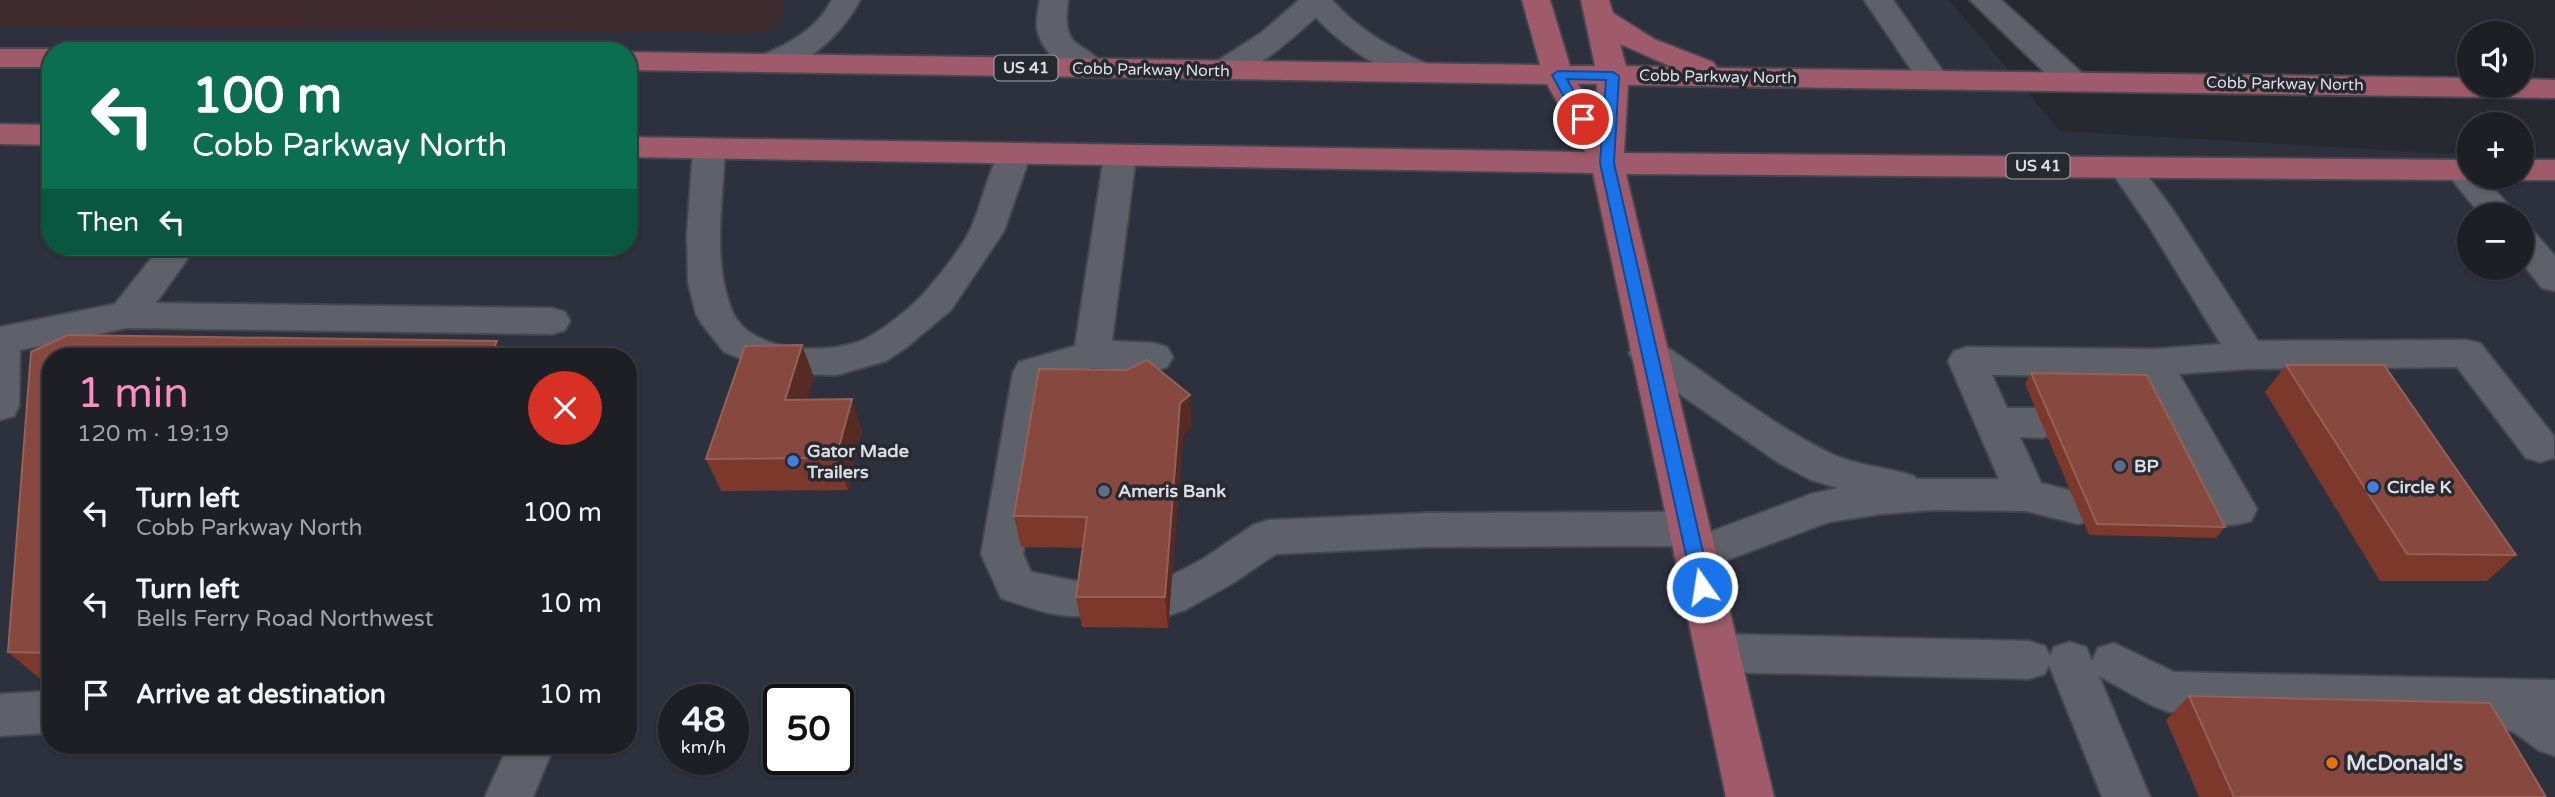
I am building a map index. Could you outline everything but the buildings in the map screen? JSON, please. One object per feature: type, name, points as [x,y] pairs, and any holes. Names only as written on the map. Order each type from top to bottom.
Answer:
[{"type":"main road","points":[[1536,0],[1558,75],[1607,163]]},
{"type":"main road","points":[[1598,9],[1613,76],[1607,163],[1749,797]]},
{"type":"main road","points":[[1598,9],[1643,45],[1735,78]]},
{"type":"main road","points":[[0,58],[42,58]]},
{"type":"main road","name":"Cobb Parkway North","points":[[637,61],[2555,89]]},
{"type":"main road","points":[[0,134],[42,135]]},
{"type":"main road","name":"US 41","points":[[637,147],[1607,163],[2457,170]]},
{"type":"main road","points":[[2534,170],[2555,170]]},
{"type":"lane","points":[[769,63],[793,53],[829,30],[846,0]]},
{"type":"lane","points":[[1054,0],[1049,25],[1053,37],[1091,69]]},
{"type":"lane","points":[[1222,71],[1251,55],[1280,34],[1317,0],[1333,21],[1352,38],[1379,54],[1423,73]]},
{"type":"lane","points":[[1878,0],[1934,80]]},
{"type":"lane","points":[[1984,0],[2072,81]]},
{"type":"lane","points":[[709,149],[704,234],[706,282],[714,314],[737,343],[782,360],[809,361],[837,361],[873,351],[894,338],[938,301],[987,231],[1015,154]]},
{"type":"lane","points":[[1092,354],[1120,156]]},
{"type":"lane","points":[[2124,167],[2161,218],[2247,355]]},
{"type":"lane","points":[[2480,189],[2491,203]]},
{"type":"lane","points":[[2534,254],[2555,279]]},
{"type":"lane","points":[[127,315],[172,256]]},
{"type":"lane","points":[[0,407],[2,340],[127,315],[552,321]]},
{"type":"lane","points":[[2026,495],[1967,361],[2154,363],[2247,355],[2467,353],[2540,447]]},
{"type":"lane","points":[[1086,599],[1053,596],[1016,585],[1002,554],[1032,372],[1092,354],[1154,357]]},
{"type":"lane","points":[[1648,354],[1793,452],[1825,469],[1933,494]]},
{"type":"lane","points":[[2154,363],[2173,424],[2235,509],[2201,509]]},
{"type":"lane","points":[[1994,422],[2042,423]]},
{"type":"lane","points":[[1170,597],[1218,571],[1268,537],[1425,530],[1691,542],[1826,506],[1881,498],[1933,494],[2026,495],[2078,508]]},
{"type":"lane","points":[[1717,653],[2071,661],[2169,692],[2555,700]]},
{"type":"lane","points":[[2071,661],[2126,797]]},
{"type":"lane","points":[[2486,699],[2531,718],[2555,735]]},
{"type":"lane","points":[[0,715],[42,713]]},
{"type":"lane","points":[[509,797],[528,754]]},
{"type":"shaded area","points":[[0,0],[1949,0],[2060,131],[2457,154],[2457,189],[2534,189],[2534,159],[2555,160],[2555,797],[0,797]]},
{"type":"shaded area","points":[[0,0],[784,0],[779,25],[756,33],[0,26]]},
{"type":"place","name":"Gator Made Trailers","points":[[793,461]]},
{"type":"place","name":"BP","points":[[2120,466]]},
{"type":"place","name":"Circle K","points":[[2373,487]]},
{"type":"place","name":"Ameris Bank","points":[[1104,491]]},
{"type":"place","name":"McDonald's","points":[[2332,763]]},
{"type":"route","points":[[1583,119],[1558,75],[1613,76],[1607,163],[1702,587]]}]
